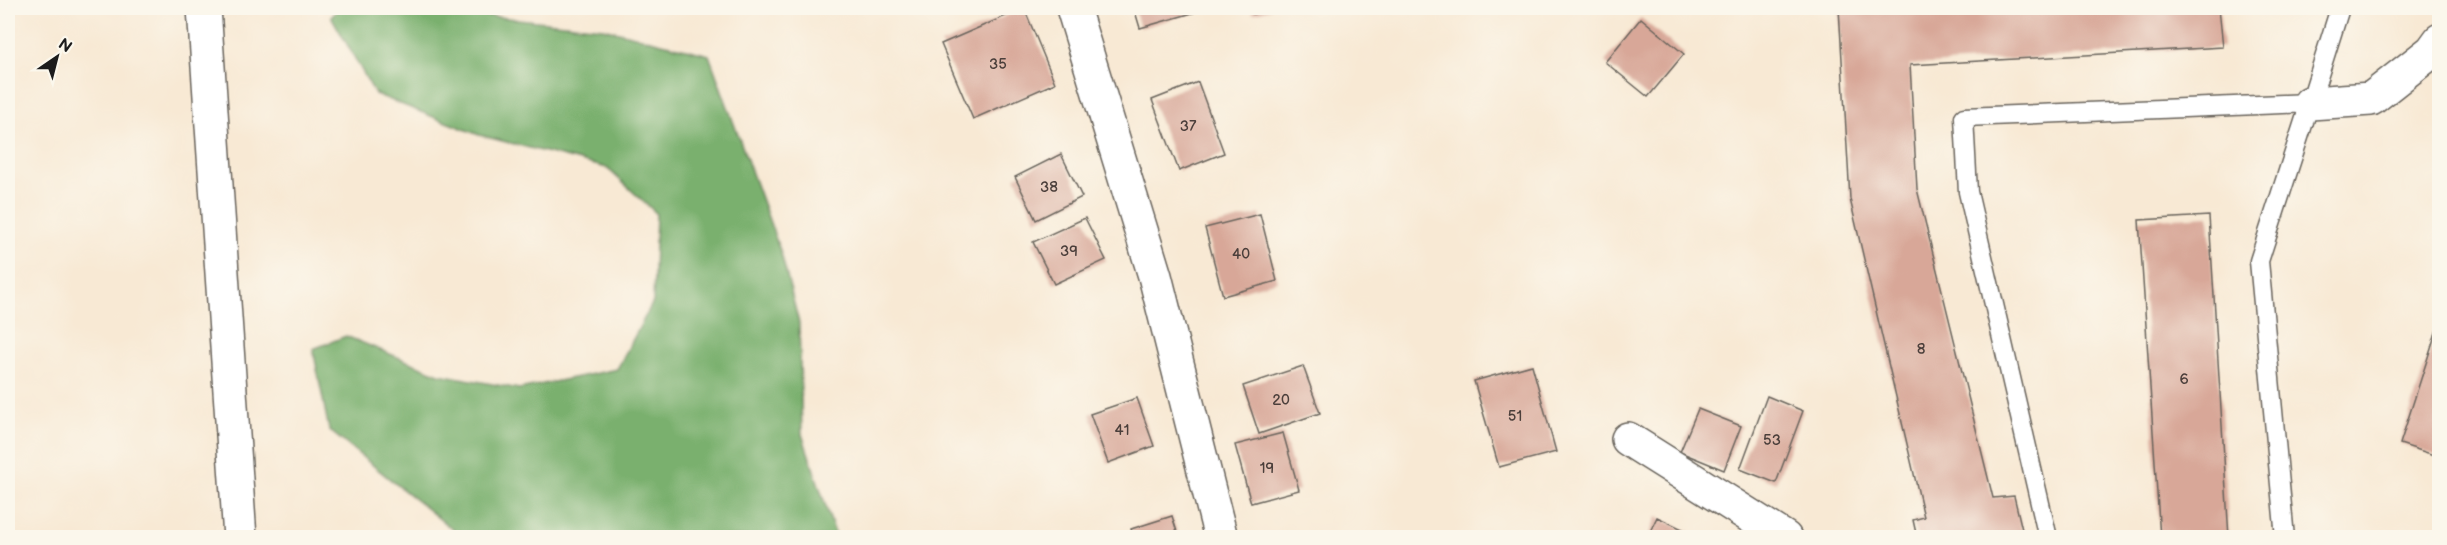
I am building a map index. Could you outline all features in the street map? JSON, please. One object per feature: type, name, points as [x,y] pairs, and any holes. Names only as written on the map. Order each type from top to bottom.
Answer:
[{"type":"street","points":[[204,8],[240,537]]},
{"type":"street","points":[[1073,8],[1155,276],[1221,537]]},
{"type":"street","points":[[2310,104],[2371,99],[2432,51],[2439,40]]},
{"type":"street","points":[[1628,439],[1785,537]]},
{"type":"lane","points":[[2284,537],[2259,261],[2340,8]]},
{"type":"lane","points":[[2048,537],[1968,192],[1964,117],[2310,104]]},
{"type":"green space","points":[[341,8],[444,8],[489,16],[603,28],[709,55],[781,253],[799,323],[802,434],[836,537],[462,537],[329,430],[313,349],[346,336],[439,374],[519,389],[617,369],[653,302],[656,213],[607,168],[479,135],[375,94],[331,16]]},
{"type":"building","points":[[1024,8],[1055,83],[973,119],[941,44]]},
{"type":"building","points":[[1134,8],[1195,8],[1196,12],[1140,28]]},
{"type":"building","points":[[1251,8],[1273,8],[1253,14]]},
{"type":"building","points":[[1839,8],[2219,8],[2223,47],[1910,65],[1917,189],[1993,498],[2014,496],[2024,538],[1917,538],[1913,520],[1924,517],[1850,199]]},
{"type":"building","points":[[1641,18],[1684,54],[1648,97],[1605,62]]},
{"type":"building","points":[[1198,82],[1224,153],[1179,171],[1152,100]]},
{"type":"building","points":[[1061,154],[1082,197],[1036,220],[1015,177]]},
{"type":"building","points":[[1260,214],[1277,281],[1223,296],[1205,228]]},
{"type":"building","points":[[2209,216],[2229,538],[2160,538],[2139,220]]},
{"type":"building","points":[[1085,218],[1106,260],[1054,284],[1033,242]]},
{"type":"building","points":[[2440,323],[2440,457],[2400,444]]},
{"type":"building","points":[[1532,365],[1556,452],[1499,467],[1474,381]]},
{"type":"building","points":[[1303,366],[1320,413],[1259,434],[1243,386]]},
{"type":"building","points":[[1767,396],[1803,411],[1776,483],[1740,469]]},
{"type":"building","points":[[1137,398],[1154,446],[1108,463],[1090,414]]},
{"type":"building","points":[[1698,409],[1741,426],[1724,470],[1680,452]]},
{"type":"building","points":[[1283,433],[1299,490],[1251,503],[1235,445]]},
{"type":"building","points":[[1172,516],[1179,538],[1134,538],[1131,529]]},
{"type":"building","points":[[1657,517],[1693,534],[1691,538],[1647,538]]}]
